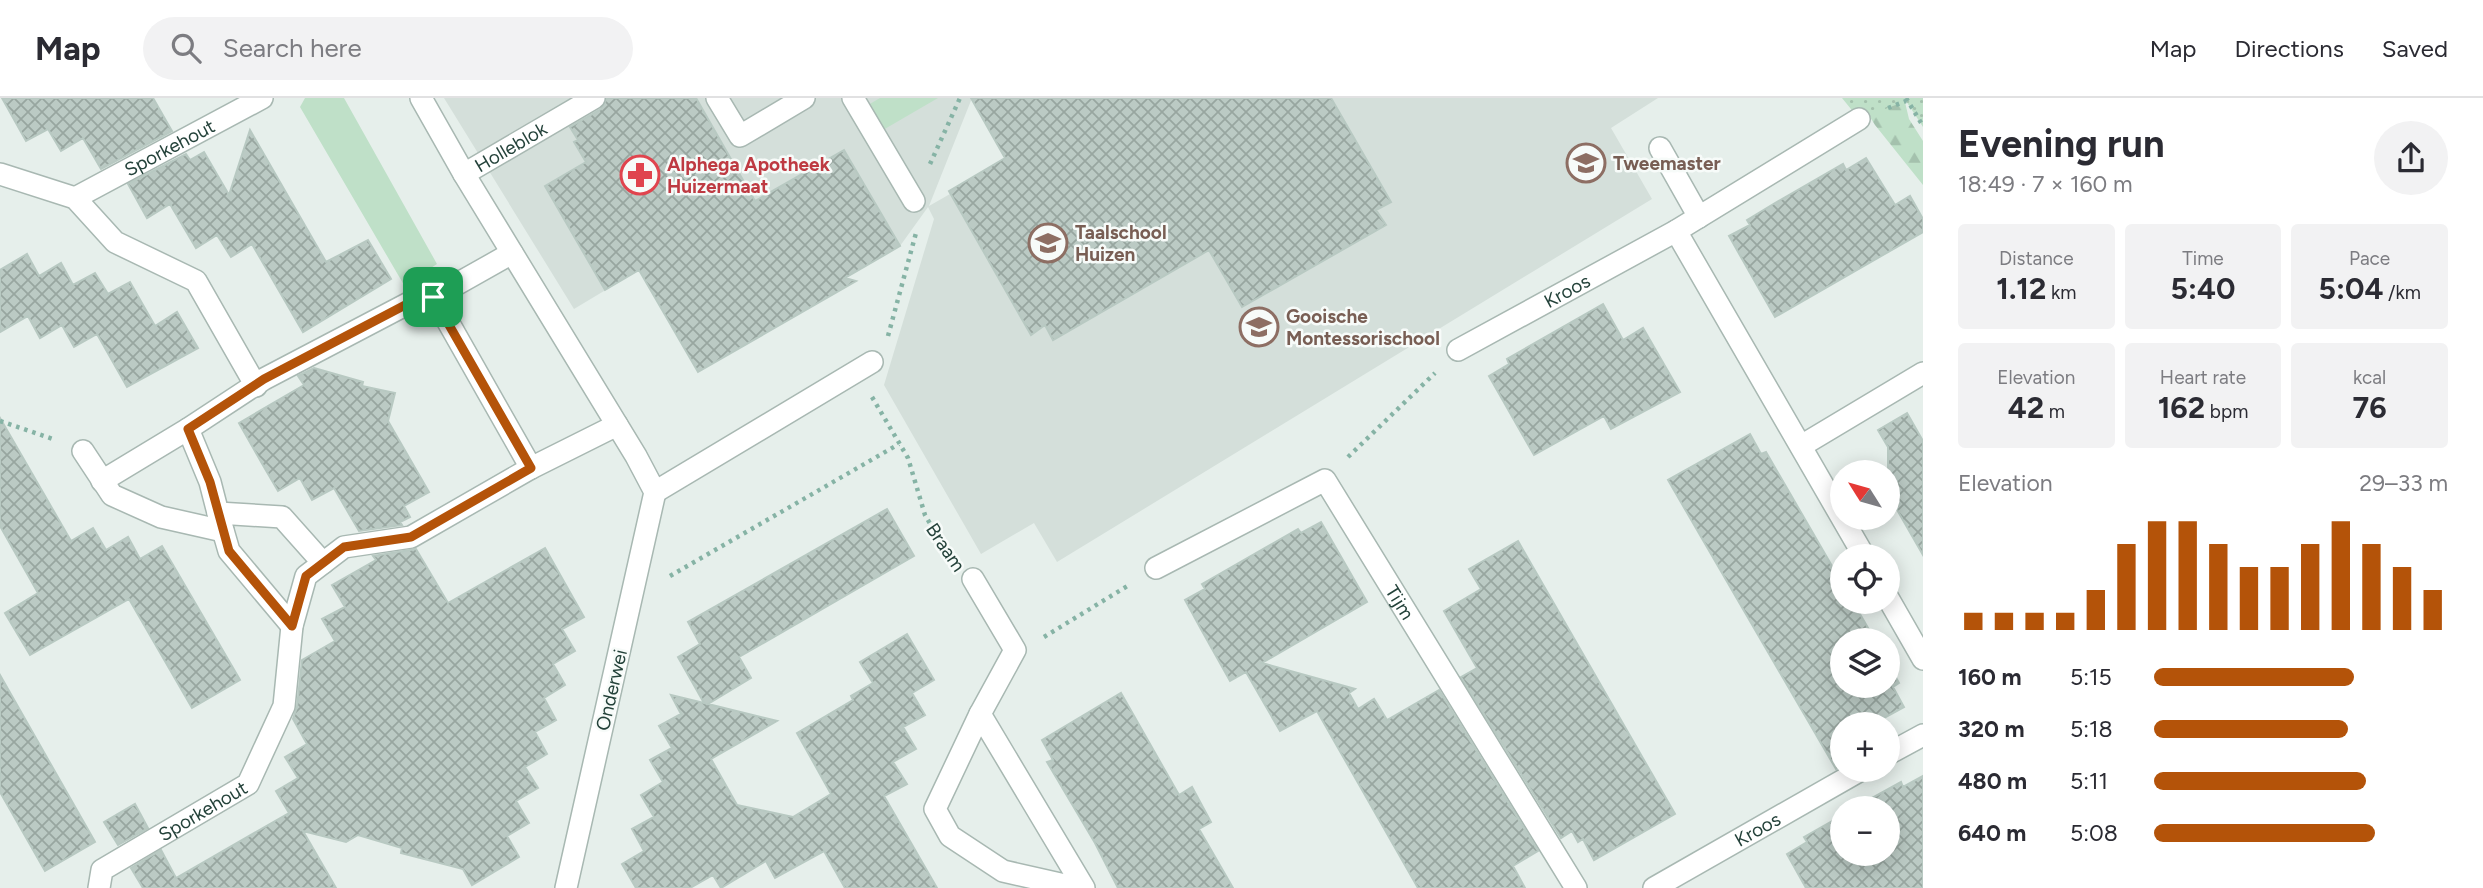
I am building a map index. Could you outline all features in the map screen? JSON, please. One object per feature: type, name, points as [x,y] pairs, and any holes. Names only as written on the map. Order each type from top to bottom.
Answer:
[{"type":"street","name":"Sporkehout","points":[[75,198],[262,98]]},
{"type":"street","points":[[421,98],[655,492],[865,367]]},
{"type":"street","name":"Holleblok","points":[[464,174],[594,98]]},
{"type":"street","points":[[718,98],[740,136],[804,98]]},
{"type":"street","points":[[853,98],[914,201]]},
{"type":"street","name":"Kroos","points":[[1458,350],[1676,231],[1859,119]]},
{"type":"street","points":[[1660,148],[1699,217]]},
{"type":"street","points":[[0,174],[75,198],[115,242],[196,281],[256,386]]},
{"type":"street","points":[[1676,231],[1857,544]]},
{"type":"street","points":[[102,481],[256,386],[409,303],[433,297],[512,253]]},
{"type":"street","points":[[433,297],[531,468]]},
{"type":"street","points":[[1801,446],[1923,373]]},
{"type":"street","name":"Sporkehout","points":[[99,888],[102,870],[248,783],[284,706],[292,626],[306,576],[344,547],[411,537],[531,468],[617,425]]},
{"type":"street","points":[[188,429],[210,482],[229,551],[292,626]]},
{"type":"street","points":[[83,451],[112,495],[161,517],[221,522],[282,517],[323,563]]},
{"type":"street","points":[[1156,568],[1325,480]]},
{"type":"street","name":"Tijm","points":[[1325,480],[1576,888]]},
{"type":"street","name":"Onderwei","points":[[566,888],[655,492]]},
{"type":"street","name":"Braam","points":[[973,579],[1014,650]]},
{"type":"street","points":[[1897,614],[1923,659]]},
{"type":"street","points":[[1014,650],[935,809],[950,836],[1003,871],[1078,888]]},
{"type":"street","points":[[980,714],[1084,888]]},
{"type":"street","points":[[1900,747],[1923,735]]},
{"type":"street","name":"Kroos","points":[[1654,888],[1840,782]]},
{"type":"path","points":[[1906,98],[1923,126]]},
{"type":"path","points":[[1325,480],[1458,350]]},
{"type":"path","name":"Braam","points":[[865,367],[908,458],[925,515],[959,573],[973,579]]},
{"type":"path","points":[[0,421],[83,451]]},
{"type":"path","points":[[631,598],[900,444]]},
{"type":"path","points":[[1014,650],[1055,632],[1156,568]]},
{"type":"shaded area","points":[[444,98],[972,98],[929,206],[993,165],[1001,179],[1162,98],[1658,98],[1611,128],[1652,199],[1057,562],[1034,523],[981,554],[884,385],[934,219],[928,207],[900,246],[818,293],[822,301],[698,372],[639,270],[574,309]]},
{"type":"green space","points":[[305,98],[344,98],[437,264],[404,285],[300,107]]},
{"type":"green space","points":[[880,98],[938,98],[883,130],[868,105]]},
{"type":"green space","points":[[1842,98],[1923,98],[1923,127],[1906,101],[1859,119]]},
{"type":"green space","points":[[1858,98],[1904,98],[1909,119],[1923,141],[1923,185],[1875,125]]},
{"type":"building","points":[[2,98],[153,98],[172,131],[101,169],[83,138],[61,151],[48,129],[26,141]]},
{"type":"building","points":[[607,98],[696,98],[755,201],[844,150],[900,246],[845,278],[856,281],[698,372],[639,270],[605,290],[545,186],[586,162],[574,142],[578,140],[570,127],[601,109]]},
{"type":"building","points":[[971,98],[1331,98],[1391,202],[1376,210],[1386,225],[1242,307],[1209,250],[1053,340],[1045,325],[1031,335],[949,191],[1005,158]]},
{"type":"building","points":[[250,130],[326,262],[368,240],[391,279],[303,332],[252,244],[231,257],[217,235],[196,248],[170,204],[147,218],[128,184],[186,154],[190,160],[204,152],[229,195]]},
{"type":"building","points":[[1866,158],[1895,205],[1910,196],[1923,219],[1923,232],[1775,317],[1729,236],[1750,225],[1747,220],[1843,164],[1846,170]]},
{"type":"building","points":[[27,254],[39,276],[61,263],[73,285],[95,273],[108,294],[130,282],[155,326],[177,312],[198,348],[127,387],[97,334],[74,347],[62,325],[40,338],[28,316],[0,332],[0,270]]},
{"type":"building","points":[[1603,304],[1623,340],[1643,328],[1680,392],[1611,429],[1604,416],[1534,455],[1489,376],[1509,364],[1507,359]]},
{"type":"building","points":[[314,368],[363,382],[362,386],[395,393],[388,421],[429,492],[404,506],[410,517],[400,522],[402,525],[359,531],[334,488],[312,500],[300,478],[278,491],[239,423],[304,385],[298,376]]},
{"type":"building","points":[[1907,413],[1923,441],[1923,555],[1900,515],[1900,460],[1888,460],[1888,447],[1878,430]]},
{"type":"building","points":[[0,418],[71,541],[93,528],[106,550],[128,537],[140,559],[162,546],[240,680],[192,708],[129,599],[30,655],[5,613],[38,593],[0,526]]},
{"type":"building","points":[[1750,434],[1761,454],[1766,452],[1830,563],[1830,614],[1860,614],[1868,628],[1830,628],[1830,698],[1899,698],[1904,707],[1895,712],[1830,712],[1830,759],[1668,480]]},
{"type":"building","points":[[887,509],[914,556],[739,657],[751,678],[708,704],[777,721],[711,759],[737,805],[793,817],[831,794],[797,733],[853,700],[851,696],[873,683],[860,662],[907,634],[934,680],[912,693],[925,715],[903,727],[916,749],[893,762],[907,784],[884,796],[937,888],[845,888],[824,851],[775,878],[766,861],[721,888],[713,875],[690,888],[636,888],[622,864],[644,851],[632,829],[654,817],[641,795],[663,782],[650,760],[672,748],[659,726],[681,714],[671,695],[704,703],[678,657],[700,644],[688,622]]},
{"type":"building","points":[[1321,522],[1367,602],[1262,663],[1355,689],[1349,693],[1358,709],[1374,699],[1387,720],[1439,690],[1538,851],[1513,866],[1525,888],[1418,888],[1317,711],[1280,731],[1246,672],[1230,681],[1202,631],[1185,600],[1205,589],[1202,584],[1298,529],[1301,533]]},
{"type":"building","points":[[1518,541],[1675,814],[1594,860],[1583,839],[1578,842],[1572,831],[1561,838],[1461,677],[1477,668],[1444,611],[1481,589],[1469,569]]},
{"type":"building","points":[[545,548],[584,617],[562,629],[575,651],[553,664],[565,685],[544,698],[556,720],[535,732],[547,754],[525,767],[538,788],[516,801],[529,823],[507,836],[519,857],[472,885],[463,869],[401,853],[402,848],[358,835],[346,842],[303,831],[336,888],[143,888],[131,868],[161,850],[176,878],[289,813],[276,791],[298,778],[285,757],[307,744],[293,719],[297,707],[302,660],[335,641],[322,619],[345,607],[332,585],[376,560],[373,556],[416,549],[448,603]]},
{"type":"building","points":[[0,675],[95,842],[45,871],[0,792]]},
{"type":"building","points":[[1121,693],[1179,795],[1192,787],[1211,822],[1199,829],[1233,888],[1118,888],[1047,762],[1053,760],[1042,740]]},
{"type":"building","points":[[1923,776],[1923,888],[1806,888],[1787,854],[1807,842],[1804,837],[1830,822],[1830,866],[1900,866],[1900,796],[1876,796],[1901,782],[1903,787]]},
{"type":"building","points":[[135,804],[148,828],[118,845],[104,822]]},
{"type":"place","name":"Tweemaster","points":[[1586,163]]},
{"type":"place","name":"Alphega Apotheek Huizermaat","points":[[640,175]]},
{"type":"place","name":"Taalschool Huizen","points":[[1048,243]]},
{"type":"place","name":"Gooische Montessorischool","points":[[1259,327]]},
{"type":"route","points":[[433,297],[531,468],[411,537],[344,547],[306,576],[292,626],[229,551],[210,482],[188,429],[264,379],[409,303],[433,297]]}]
